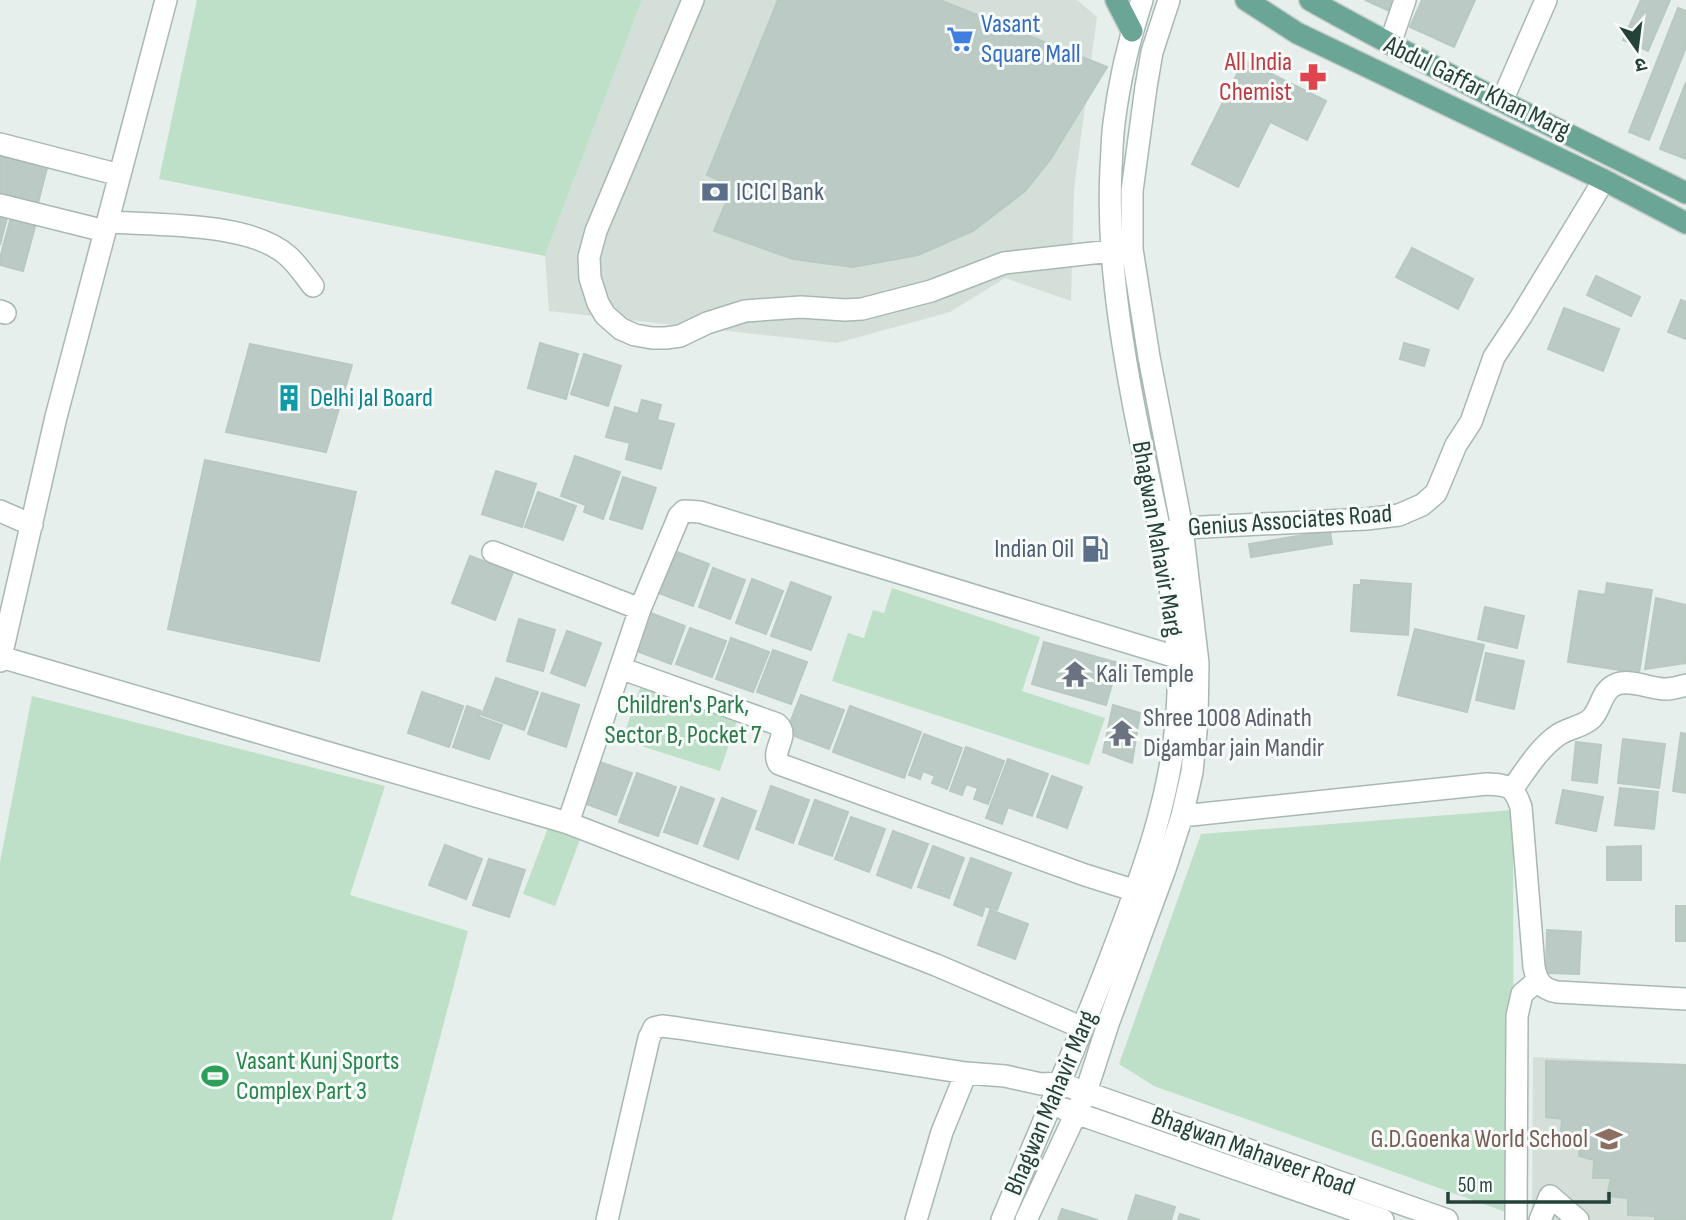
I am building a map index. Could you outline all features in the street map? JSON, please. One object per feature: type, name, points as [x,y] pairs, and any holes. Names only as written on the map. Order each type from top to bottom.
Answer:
[{"type":"main road","points":[[1116,0],[1132,31]]},
{"type":"main road","name":"Abdul Gaffar Khan Marg","points":[[1246,0],[1297,33],[1604,180],[1686,223]]},
{"type":"main road","name":"Abdul Gaffar Khan Marg","points":[[1310,0],[1390,44],[1686,193]]},
{"type":"street","points":[[693,0],[596,230],[589,257],[590,278],[598,303],[605,315],[621,329],[635,335],[666,338],[680,336],[707,323],[745,311],[801,307],[862,309],[932,291],[1004,263],[1111,251]]},
{"type":"street","name":"Bhagwan Mahavir Marg","points":[[1002,1220],[1083,1028],[1136,891],[1160,815],[1172,765],[1178,695],[1171,596],[1125,361],[1111,251],[1113,126],[1132,31],[1142,0]]},
{"type":"street","name":"Bhagwan Mahavir Marg","points":[[1026,1220],[1086,1092],[1108,1024],[1166,869],[1192,772],[1198,721],[1198,663],[1182,528],[1149,357],[1132,249],[1132,191],[1144,100],[1152,52],[1169,0]]},
{"type":"street","points":[[1390,44],[1405,0]]},
{"type":"street","points":[[1502,101],[1546,0]]},
{"type":"street","points":[[164,1],[57,417],[1,659],[568,823],[936,965],[1083,1028]]},
{"type":"street","points":[[0,144],[120,175]]},
{"type":"street","name":"Genius Associates Road","points":[[1161,535],[1182,528],[1366,519],[1399,514],[1422,505],[1436,493],[1456,445],[1471,422],[1494,356],[1604,180]]},
{"type":"street","points":[[0,205],[106,227],[221,230],[250,236],[271,244],[288,256],[313,286]]},
{"type":"street","points":[[0,510],[32,525]]},
{"type":"street","points":[[568,823],[640,609],[679,516],[684,511],[693,510],[1176,657]]},
{"type":"street","points":[[492,552],[640,609]]},
{"type":"street","points":[[620,668],[776,723],[783,732],[775,757],[779,764],[1136,891]]},
{"type":"street","points":[[1513,788],[1539,753],[1560,733],[1592,718],[1608,689],[1623,683],[1668,689],[1686,684]]},
{"type":"street","points":[[1182,816],[1487,784],[1513,788]]},
{"type":"street","points":[[1513,788],[1521,807],[1537,981],[1548,990],[1557,992],[1686,999]]},
{"type":"street","points":[[1516,1220],[1517,1016],[1522,994],[1537,981]]},
{"type":"street","name":"Bhagwan Mahaveer Road","points":[[607,1220],[642,1060],[653,1028],[662,1026],[966,1073],[1005,1076],[1048,1085],[1059,1083],[1447,1220]]},
{"type":"street","points":[[916,1220],[942,1132],[966,1073]]},
{"type":"street","name":"Bhagwan Mahaveer Road","points":[[1051,1105],[1383,1220]]},
{"type":"street","points":[[1541,1220],[1550,1196],[1578,1220]]},
{"type":"shaded area","name":"Vasant Square Mall","points":[[642,0],[1077,0],[1097,17],[1074,189],[1071,301],[1005,278],[950,312],[837,343],[549,311],[545,256]]},
{"type":"shaded area","name":"G.D.Goenka World School","points":[[1533,1057],[1686,1064],[1686,1220],[1541,1220],[1532,1213]]},
{"type":"green space","points":[[197,0],[642,0],[545,256],[159,179]]},
{"type":"green space","points":[[892,588],[1040,637],[1022,691],[1105,718],[1089,765],[832,681],[848,633],[864,638],[873,610],[884,613]]},
{"type":"green space","name":"Children's Park, Sector B, Pocket 7","points":[[647,668],[744,700],[720,771],[622,740]]},
{"type":"green space","name":"Vasant Kunj Sports Complex Part 3","points":[[32,696],[385,786],[350,895],[468,931],[392,1220],[0,1220],[0,862]]},
{"type":"green space","points":[[1513,810],[1514,1215],[1154,1086],[1119,1064],[1201,834]]},
{"type":"green space","points":[[549,825],[581,837],[555,906],[523,894]]},
{"type":"building","points":[[778,0],[940,0],[1107,67],[1050,160],[1025,191],[973,231],[918,255],[853,267],[793,259],[714,231],[733,186],[707,175]]},
{"type":"building","points":[[1365,0],[1399,0],[1394,13]]},
{"type":"building","points":[[1422,0],[1475,0],[1454,47],[1410,27]]},
{"type":"building","points":[[1641,0],[1670,0],[1648,51],[1623,40]]},
{"type":"building","points":[[1678,8],[1686,11],[1686,47],[1649,140],[1629,132]]},
{"type":"building","points":[[1244,60],[1326,101],[1307,140],[1270,122],[1238,187],[1192,164]]},
{"type":"building","points":[[1686,82],[1686,159],[1660,149]]},
{"type":"building","points":[[0,152],[48,164],[37,207],[0,197]]},
{"type":"building","points":[[0,212],[8,214],[0,245]]},
{"type":"building","points":[[11,217],[36,223],[23,271],[0,265]]},
{"type":"building","points":[[1412,248],[1473,279],[1458,309],[1396,277]]},
{"type":"building","points":[[1596,276],[1640,297],[1631,316],[1587,295]]},
{"type":"building","points":[[1681,300],[1686,302],[1686,339],[1668,332]]},
{"type":"building","points":[[1564,308],[1619,329],[1603,371],[1548,349]]},
{"type":"building","points":[[540,343],[578,354],[566,399],[528,388]]},
{"type":"building","points":[[1404,343],[1429,350],[1424,366],[1400,359]]},
{"type":"building","name":"Delhi Jal Board","points":[[250,344],[352,365],[326,452],[226,432]]},
{"type":"building","points":[[584,354],[621,366],[608,406],[571,394]]},
{"type":"building","points":[[642,400],[661,405],[657,420],[674,424],[661,469],[626,459],[630,443],[606,437],[615,407],[638,414]]},
{"type":"building","points":[[575,456],[620,472],[603,519],[584,512],[586,505],[561,496]]},
{"type":"building","points":[[205,460],[356,492],[319,661],[168,629]]},
{"type":"building","points":[[496,471],[536,484],[522,527],[482,514]]},
{"type":"building","points":[[623,477],[656,488],[642,529],[610,519]]},
{"type":"building","points":[[538,492],[576,506],[563,540],[525,527]]},
{"type":"building","points":[[1330,531],[1332,544],[1251,557],[1249,544]]},
{"type":"building","points":[[669,549],[709,564],[693,606],[653,591]]},
{"type":"building","points":[[470,556],[513,572],[495,620],[452,603]]},
{"type":"building","points":[[713,568],[745,580],[730,619],[699,607]]},
{"type":"building","points":[[752,579],[783,591],[766,634],[736,623]]},
{"type":"building","points":[[1361,580],[1411,584],[1408,635],[1351,631],[1354,585],[1361,585]]},
{"type":"building","points":[[791,582],[831,597],[811,650],[771,636]]},
{"type":"building","points":[[1607,583],[1652,590],[1639,673],[1568,662],[1579,591],[1605,595]]},
{"type":"building","points":[[1656,598],[1686,605],[1686,663],[1645,669]]},
{"type":"building","points":[[1485,607],[1524,616],[1517,648],[1478,639]]},
{"type":"building","points":[[648,612],[685,626],[671,664],[634,650]]},
{"type":"building","points":[[519,619],[555,630],[543,671],[507,661]]},
{"type":"building","points":[[690,628],[726,641],[712,677],[676,664]]},
{"type":"building","points":[[1415,629],[1484,645],[1467,712],[1398,695]]},
{"type":"building","points":[[567,631],[601,643],[585,686],[551,673]]},
{"type":"building","points":[[731,638],[769,652],[753,692],[716,679]]},
{"type":"building","name":"Kali Temple","points":[[1044,642],[1118,663],[1106,705],[1032,684]]},
{"type":"building","points":[[773,650],[807,662],[791,704],[757,692]]},
{"type":"building","points":[[1486,653],[1524,661],[1514,709],[1476,700]]},
{"type":"building","points":[[496,678],[538,692],[524,730],[482,715]]},
{"type":"building","points":[[422,692],[463,706],[449,747],[408,733]]},
{"type":"building","points":[[542,693],[579,705],[566,747],[528,734]]},
{"type":"building","points":[[801,695],[844,710],[829,749],[786,733]]},
{"type":"building","name":"Shree 1008 Adinath Digambar jain Mandir","points":[[1113,705],[1140,713],[1132,763],[1103,752]]},
{"type":"building","points":[[467,706],[481,711],[479,717],[502,725],[489,759],[453,747]]},
{"type":"building","points":[[850,706],[921,732],[904,778],[833,752]]},
{"type":"building","points":[[1681,733],[1686,734],[1686,793],[1673,791]]},
{"type":"building","points":[[924,734],[962,748],[947,789],[932,783],[935,776],[923,771],[920,779],[909,775]]},
{"type":"building","points":[[1623,739],[1665,744],[1659,788],[1618,783]]},
{"type":"building","points":[[1576,742],[1601,745],[1597,783],[1572,780]]},
{"type":"building","points":[[966,747],[1004,761],[988,804],[974,799],[978,788],[966,784],[962,795],[950,791]]},
{"type":"building","points":[[1008,759],[1048,774],[1032,816],[1008,807],[1002,824],[986,818]]},
{"type":"building","points":[[597,761],[632,773],[616,815],[581,802]]},
{"type":"building","points":[[637,773],[676,787],[658,836],[619,822]]},
{"type":"building","points":[[1052,776],[1082,787],[1067,828],[1037,817]]},
{"type":"building","points":[[771,786],[809,800],[793,843],[756,829]]},
{"type":"building","points":[[681,787],[714,799],[697,844],[664,832]]},
{"type":"building","points":[[1620,788],[1658,792],[1654,829],[1615,825]]},
{"type":"building","points":[[1563,790],[1603,797],[1596,831],[1556,823]]},
{"type":"building","points":[[722,798],[756,811],[738,859],[704,846]]},
{"type":"building","points":[[815,800],[848,812],[832,856],[799,844]]},
{"type":"building","points":[[851,817],[885,829],[869,872],[835,859]]},
{"type":"building","points":[[893,831],[928,844],[911,888],[877,875]]},
{"type":"building","points":[[445,845],[482,859],[466,899],[429,885]]},
{"type":"building","points":[[933,846],[964,858],[949,898],[918,887]]},
{"type":"building","points":[[1641,846],[1641,880],[1607,880],[1607,847]]},
{"type":"building","points":[[971,858],[1011,873],[997,910],[985,906],[982,916],[954,905]]},
{"type":"building","points":[[489,859],[525,870],[509,917],[473,905]]},
{"type":"building","points":[[1676,906],[1686,906],[1686,941],[1676,941]]},
{"type":"building","points":[[990,910],[1028,924],[1015,959],[978,945]]},
{"type":"building","points":[[1547,930],[1581,932],[1579,974],[1546,973]]},
{"type":"building","name":"G.D.Goenka World School","points":[[1546,1061],[1686,1065],[1686,1220],[1655,1220],[1655,1216],[1628,1215],[1628,1198],[1607,1196],[1611,1178],[1593,1178],[1594,1160],[1579,1156],[1581,1140],[1560,1139],[1562,1119],[1546,1117]]},
{"type":"building","points":[[1136,1195],[1175,1207],[1171,1220],[1128,1220]]},
{"type":"building","points":[[1062,1209],[1098,1220],[1058,1220]]},
{"type":"building","points":[[1180,1214],[1200,1220],[1178,1220]]},
{"type":"place","name":"Vasant Square Mall","points":[[960,39]]},
{"type":"place","name":"All India Chemist","points":[[1313,77]]},
{"type":"place","name":"ICICI Bank","points":[[715,192]]},
{"type":"place","name":"Delhi Jal Board","points":[[289,398]]},
{"type":"place","name":"Indian Oil","points":[[1095,549]]},
{"type":"place","name":"Kali Temple","points":[[1075,674]]},
{"type":"place","name":"Shree 1008 Adinath Digambar jain Mandir","points":[[1122,733]]},
{"type":"place","name":"Vasant Kunj Sports Complex Part 3","points":[[215,1076]]},
{"type":"place","name":"G.D.Goenka World School","points":[[1609,1139]]}]
